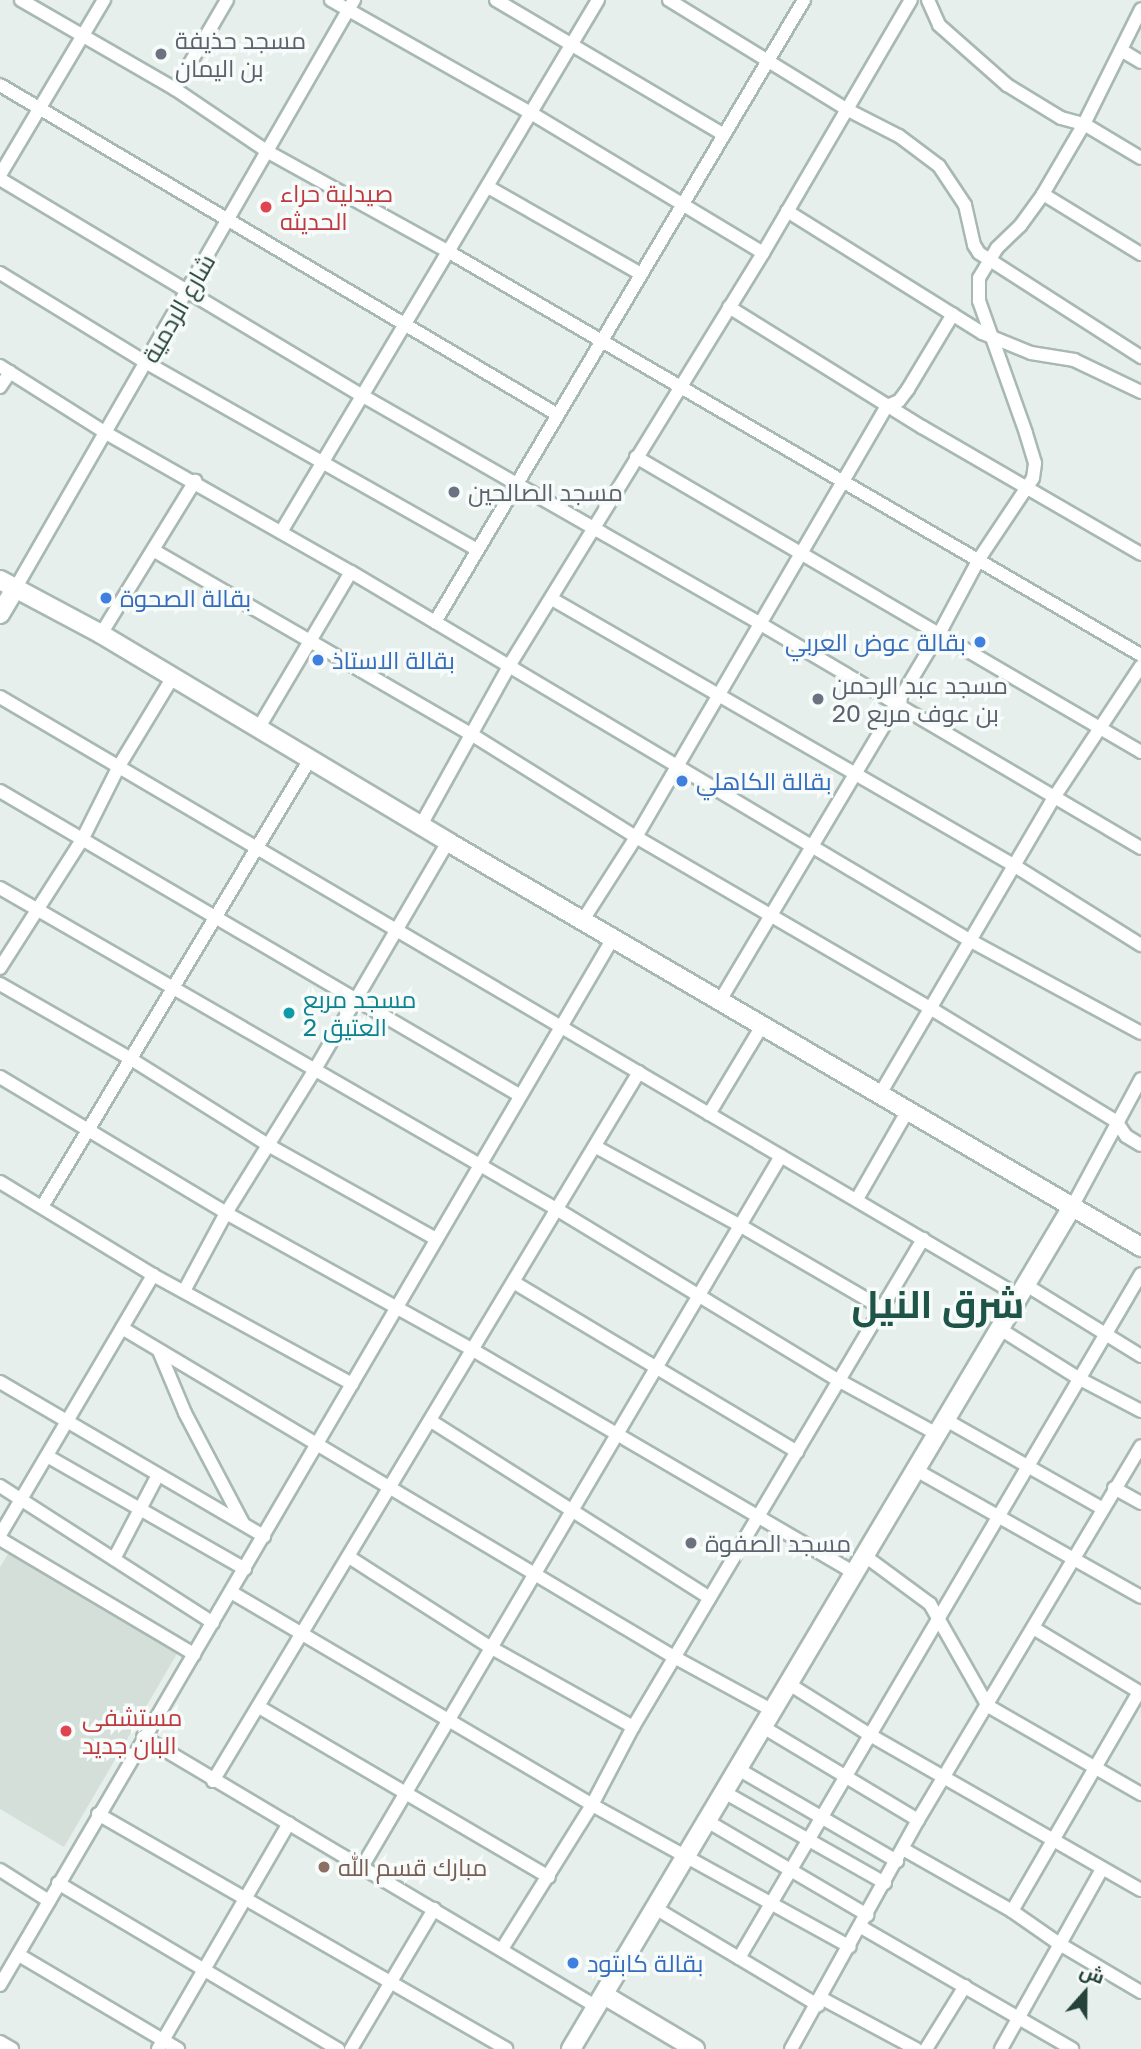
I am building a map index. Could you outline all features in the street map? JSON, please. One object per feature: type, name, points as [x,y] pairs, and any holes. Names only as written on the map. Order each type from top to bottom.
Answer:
[{"type":"street","points":[[21,0],[175,89],[268,152],[449,252],[600,343],[979,559],[1141,655]]},
{"type":"street","points":[[104,0],[0,177],[363,396],[759,623],[1053,799],[1141,848]]},
{"type":"street","points":[[331,0],[351,5],[763,253]]},
{"type":"street","points":[[496,0],[724,135]]},
{"type":"street","points":[[281,532],[598,0]]},
{"type":"street","points":[[669,0],[846,109],[900,136],[945,171],[965,205],[975,249],[1141,357]]},
{"type":"street","points":[[435,622],[804,0]]},
{"type":"street","points":[[421,825],[509,666],[763,253],[911,0]]},
{"type":"street","points":[[928,0],[939,24],[1007,85],[1061,118],[1084,124],[1141,158]]},
{"type":"street","points":[[175,89],[223,1]]},
{"type":"street","name":"شارع الردمية","points":[[0,614],[8,585],[106,433],[351,5]]},
{"type":"street","points":[[721,999],[811,844],[939,634],[979,559],[1033,478],[1035,463],[977,292],[979,278],[990,258],[1026,219],[1043,194],[1084,124],[1141,9]]},
{"type":"street","points":[[1121,50],[1141,62]]},
{"type":"street","points":[[0,86],[558,415]]},
{"type":"street","points":[[488,187],[641,274]]},
{"type":"street","points":[[1043,194],[1141,254]]},
{"type":"street","points":[[787,211],[993,338],[1031,353],[1074,360],[1141,392]]},
{"type":"street","points":[[0,273],[147,363],[477,550]]},
{"type":"street","points":[[729,307],[1026,489],[1141,554]]},
{"type":"street","points":[[583,920],[678,767],[887,405],[899,401],[908,390],[953,314]]},
{"type":"street","points":[[0,387],[5,369],[106,433],[195,481],[351,572],[971,941],[1141,1033]]},
{"type":"street","points":[[636,457],[802,551],[1098,729],[1141,752]]},
{"type":"street","points":[[101,634],[195,481]]},
{"type":"street","points":[[153,550],[471,734],[636,837],[930,1008],[1116,1121],[1126,1136],[1141,1144]]},
{"type":"street","points":[[258,729],[351,572]]},
{"type":"street","points":[[8,585],[101,634],[448,842],[721,999],[1141,1247]]},
{"type":"street","points":[[552,599],[1015,866],[1141,944]]},
{"type":"street","points":[[880,1094],[1053,799],[1141,666]]},
{"type":"street","points":[[0,968],[83,838],[118,766],[173,677]]},
{"type":"street","points":[[0,697],[923,1239],[1105,1332],[1141,1356]]},
{"type":"street","points":[[42,1208],[310,759]]},
{"type":"street","points":[[0,791],[519,1096]]},
{"type":"street","points":[[184,1291],[226,1213],[314,1071],[354,998],[448,842]]},
{"type":"street","points":[[0,888],[558,1210],[838,1380],[1028,1467],[1102,1508]]},
{"type":"street","points":[[0,1985],[613,938]]},
{"type":"street","points":[[0,984],[131,1059],[268,1145],[436,1239]]},
{"type":"street","points":[[709,1114],[763,1024]]},
{"type":"street","points":[[213,1781],[388,1488],[515,1283],[639,1072]]},
{"type":"street","points":[[0,1077],[226,1213],[473,1350],[855,1573]]},
{"type":"street","points":[[573,2048],[1023,1291],[1141,1079]]},
{"type":"street","points":[[857,1199],[908,1110]]},
{"type":"street","points":[[596,1147],[741,1226],[882,1308]]},
{"type":"street","points":[[362,1867],[781,1156]]},
{"type":"street","points":[[0,1182],[153,1275],[352,1384]]},
{"type":"street","points":[[502,1949],[592,1805],[633,1727],[923,1239]]},
{"type":"street","points":[[739,1958],[820,1816],[939,1621],[1078,1378],[1141,1274]]},
{"type":"street","points":[[153,1275],[0,1537],[194,1654]]},
{"type":"street","points":[[515,1283],[797,1452]]},
{"type":"street","points":[[122,1328],[674,1657],[768,1719],[845,1777],[918,1820]]},
{"type":"street","points":[[1000,1329],[1078,1378],[1141,1411]]},
{"type":"street","points":[[158,1350],[186,1413],[244,1524]]},
{"type":"street","points":[[0,1381],[264,1536]]},
{"type":"street","points":[[431,1421],[710,1598]]},
{"type":"street","points":[[791,2049],[850,1947],[918,1820],[1035,1629],[1072,1559],[1141,1446]]},
{"type":"street","points":[[47,1456],[245,1569]]},
{"type":"street","points":[[916,1470],[1141,1597]]},
{"type":"street","points":[[114,1559],[158,1475]]},
{"type":"street","points":[[0,1486],[213,1623]]},
{"type":"street","points":[[1114,1488],[1141,1503]]},
{"type":"street","points":[[865,1556],[924,1598],[988,1706],[1141,1794]]},
{"type":"street","points":[[349,1557],[490,1647],[633,1727]]},
{"type":"street","points":[[231,1592],[685,1859],[771,1902],[850,1947]]},
{"type":"street","points":[[1012,1911],[1052,1838],[1140,1692],[1035,1629]]},
{"type":"street","points":[[789,1684],[870,1735],[1141,1891]]},
{"type":"street","points":[[259,1707],[549,1877]]},
{"type":"street","points":[[143,1737],[213,1781],[502,1949],[695,2049]]},
{"type":"street","points":[[738,1769],[820,1816],[1012,1911],[1058,1943],[1141,1992]]},
{"type":"street","points":[[724,1792],[885,1883]]},
{"type":"street","points":[[98,1814],[506,2049]]},
{"type":"street","points":[[707,1821],[790,1869],[965,1986],[1072,2049]]},
{"type":"street","points":[[160,2045],[289,1823]]},
{"type":"street","points":[[1001,2049],[1058,1943],[1102,1869]]},
{"type":"street","points":[[0,1870],[49,1900]]},
{"type":"street","points":[[58,1883],[338,2049]]},
{"type":"street","points":[[655,1908],[739,1958],[916,2049]]},
{"type":"street","points":[[351,2049],[434,1909]]},
{"type":"street","points":[[19,1955],[160,2045],[178,2049]]},
{"type":"street","points":[[926,2049],[965,1986]]},
{"type":"street","points":[[0,2042],[12,2049]]},
{"type":"shaded area","name":"مستشفى البان جديد","points":[[8,1554],[178,1652],[64,1847],[0,1809],[0,1567]]},
{"type":"place","name":"مسجد حذيفة بن اليمان","points":[[161,54]]},
{"type":"place","name":"صيدلية حراء الحديثه","points":[[266,207]]},
{"type":"place","name":"مسجد الصالحين","points":[[454,492]]},
{"type":"place","name":"بقالة الصحوة","points":[[106,598]]},
{"type":"place","name":"بقالة عوض العربي","points":[[980,642]]},
{"type":"place","name":"بقالة الاستاذ","points":[[318,660]]},
{"type":"place","name":"مسجد عبد الرحمن بن عوف مربع 20","points":[[818,699]]},
{"type":"place","name":"بقالة الكاهلي","points":[[682,781]]},
{"type":"place","name":"مسجد مربع 2 العتيق","points":[[289,1013]]},
{"type":"place","name":"مسجد الصفوة","points":[[691,1543]]},
{"type":"place","name":"مستشفى البان جديد","points":[[66,1731]]},
{"type":"place","name":"مبارك قسم الله","points":[[324,1867]]},
{"type":"place","name":"بقالة كابتود","points":[[573,1963]]},
{"type":"district","name":"شرق النيل","points":[[938,1304]]}]
